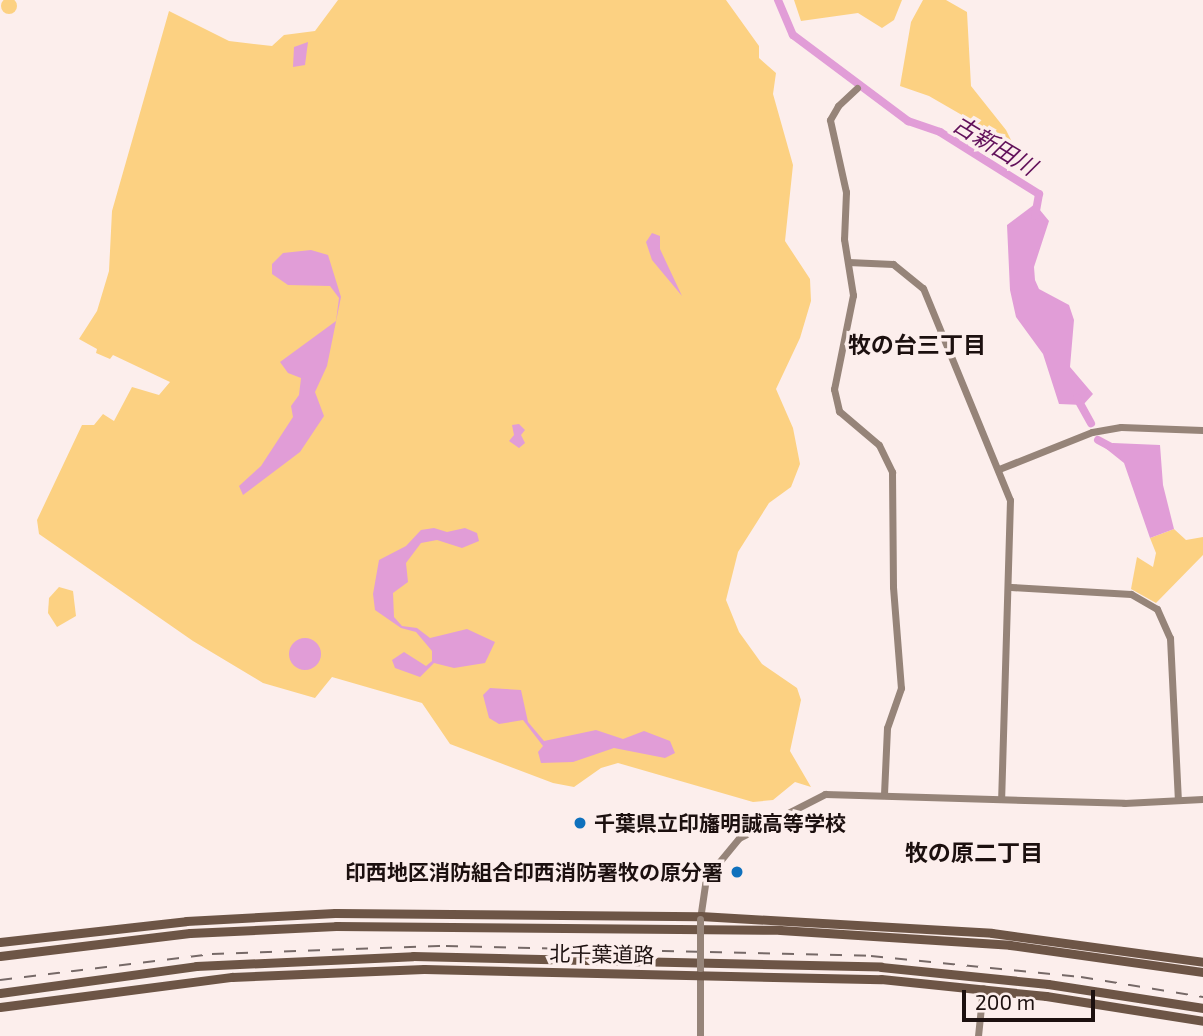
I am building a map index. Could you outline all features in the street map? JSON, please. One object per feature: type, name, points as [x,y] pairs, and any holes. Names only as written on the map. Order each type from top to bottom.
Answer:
[{"type":"highway","name":"北千葉道路","points":[[0,942],[163,923],[335,912],[700,918],[956,930],[1203,962]]},
{"type":"highway","name":"北千葉道路","points":[[0,956],[190,933],[336,926],[780,930],[1010,945],[1203,972]]},
{"type":"highway","name":"北千葉道路","points":[[0,993],[196,966],[413,956],[881,967],[1048,984],[1203,1008]]},
{"type":"highway","name":"北千葉道路","points":[[0,1007],[179,981],[329,971],[700,971],[825,976],[982,988],[1203,1021]]},
{"type":"street","points":[[857,88],[838,106],[830,121],[845,179],[853,302],[835,378],[836,403],[844,418],[885,452],[892,472],[893,587],[901,688],[887,728],[884,793]]},
{"type":"street","points":[[849,262],[893,264],[923,288],[999,469],[1012,521],[1001,798]]},
{"type":"street","points":[[999,469],[1092,432],[1121,427],[1203,430]]},
{"type":"street","points":[[1011,587],[1130,593],[1157,609],[1170,638],[1178,800]]},
{"type":"street","points":[[700,1036],[701,894],[709,872],[748,830],[825,794],[1203,799]]},
{"type":"street","points":[[978,1036],[982,988]]},
{"type":"shaded area","points":[[9,-2],[15,0],[15,12],[9,14],[3,12],[1,6],[3,0]]},
{"type":"shaded area","points":[[338,0],[726,0],[759,46],[759,58],[776,73],[773,94],[793,165],[785,241],[810,279],[811,301],[800,338],[776,389],[793,428],[800,464],[791,487],[769,503],[738,552],[726,600],[739,632],[762,664],[797,688],[801,700],[790,751],[811,787],[795,782],[773,800],[753,802],[618,763],[601,768],[574,787],[553,783],[450,744],[422,703],[332,677],[315,698],[263,683],[193,641],[39,534],[37,520],[82,425],[94,425],[103,414],[114,421],[132,387],[159,395],[170,382],[113,355],[110,359],[96,353],[97,349],[79,339],[97,311],[109,271],[112,211],[169,11],[229,41],[272,46],[284,35],[315,31]]},
{"type":"shaded area","points":[[794,0],[902,0],[894,20],[882,28],[858,13],[801,21]]},
{"type":"shaded area","points":[[923,0],[946,0],[967,12],[971,86],[1006,130],[1019,156],[1010,165],[974,122],[929,96],[900,86],[911,22]]},
{"type":"shaded area","points":[[308,42],[305,65],[293,67],[294,47]]},
{"type":"shaded area","points":[[1035,204],[1049,221],[1034,267],[1035,280],[1039,289],[1069,305],[1074,320],[1070,367],[1093,394],[1083,405],[1059,404],[1043,354],[1016,317],[1010,290],[1007,225]]},
{"type":"shaded area","points":[[652,233],[660,236],[660,249],[682,296],[652,260],[646,242]]},
{"type":"shaded area","points":[[311,250],[328,255],[341,297],[327,366],[315,392],[324,416],[300,452],[243,495],[239,486],[261,466],[293,417],[291,406],[299,395],[301,378],[288,373],[280,362],[336,321],[339,298],[330,286],[288,285],[272,274],[272,264],[283,253]]},
{"type":"shaded area","points":[[519,424],[525,430],[521,435],[525,443],[519,448],[509,441],[514,435],[512,425]]},
{"type":"shaded area","points":[[1113,443],[1160,445],[1163,485],[1174,529],[1150,538],[1124,463],[1104,447]]},
{"type":"shaded area","points":[[434,528],[447,532],[465,528],[477,533],[479,541],[462,548],[437,540],[421,543],[406,563],[408,582],[393,593],[394,617],[402,626],[417,628],[430,638],[467,629],[495,642],[485,663],[454,668],[434,663],[420,677],[395,668],[392,660],[404,652],[426,666],[432,661],[432,651],[416,632],[401,628],[375,610],[373,594],[379,560],[406,546],[421,530]]},
{"type":"shaded area","points":[[1174,529],[1186,540],[1203,537],[1203,555],[1156,603],[1131,589],[1137,557],[1153,567],[1156,553],[1150,538]]},
{"type":"shaded area","points":[[59,587],[73,591],[76,616],[57,627],[48,613],[49,598]]},
{"type":"shaded area","points":[[305,638],[316,643],[321,654],[316,665],[305,670],[294,665],[289,654],[294,643]]},
{"type":"shaded area","points":[[490,688],[521,690],[528,722],[544,741],[596,730],[623,739],[644,731],[670,741],[675,753],[665,758],[614,748],[573,762],[541,763],[538,752],[543,746],[523,720],[499,724],[489,718],[483,695]]},
{"type":"waterway","name":"古新田川","points":[[778,0],[793,35],[908,121],[940,132],[1039,194],[1035,216]]},
{"type":"waterway","name":"古新田川","points":[[1077,398],[1091,423]]},
{"type":"waterway","name":"古新田川","points":[[1098,440],[1113,448]]},
{"type":"railway","points":[[0,980],[212,954],[446,946],[871,956],[1081,977],[1203,997]]},
{"type":"place","name":"千葉県立印旛明誠高等学校","points":[[580,823]]},
{"type":"place","name":"印西地区消防組合印西消防署牧の原分署","points":[[737,872]]},
{"type":"district","name":"牧の台三丁目","points":[[917,344]]},
{"type":"district","name":"牧の原二丁目","points":[[974,852]]}]
